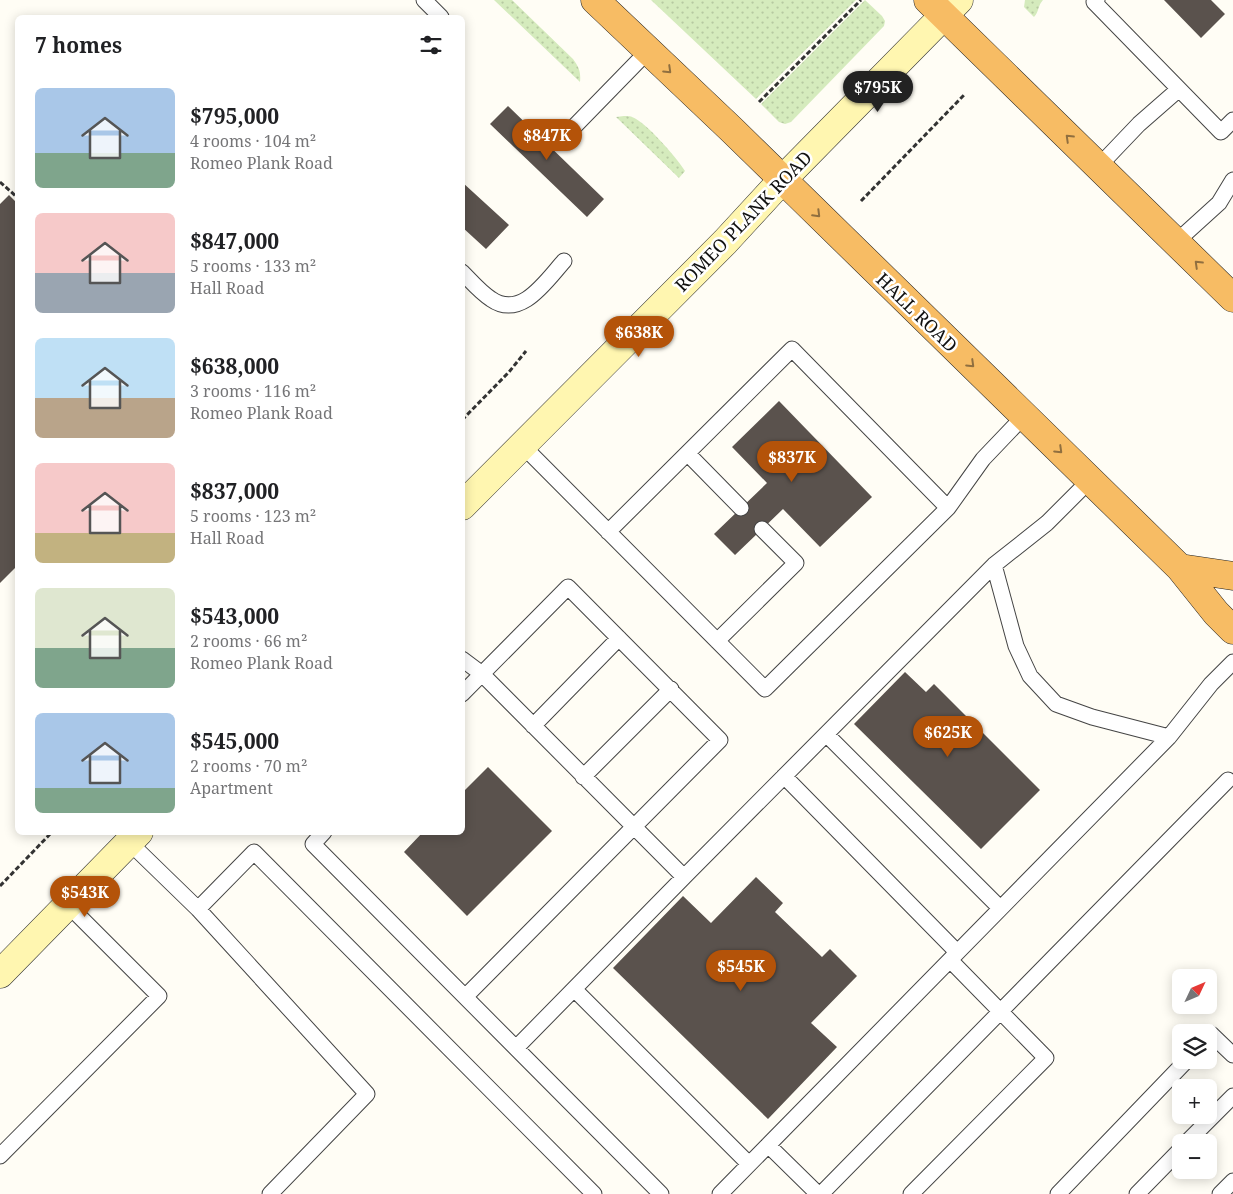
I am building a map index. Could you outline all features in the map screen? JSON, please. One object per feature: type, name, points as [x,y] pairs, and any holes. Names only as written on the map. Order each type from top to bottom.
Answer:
[{"type":"highway","name":"HALL ROAD","points":[[595,0],[1180,568],[1216,613],[1233,630]]},
{"type":"highway","points":[[944,5],[1098,167],[1233,298]]},
{"type":"highway","points":[[1180,568],[1233,576]]},
{"type":"main road","name":"ROMEO PLANK ROAD","points":[[465,503],[725,242],[944,5]]},
{"type":"main road","points":[[0,974],[134,837]]},
{"type":"lane","points":[[424,0],[439,15]]},
{"type":"lane","points":[[1097,0],[1094,2],[1221,132],[1233,120]]},
{"type":"lane","points":[[568,134],[648,51]]},
{"type":"lane","points":[[1098,167],[1139,124],[1179,89]]},
{"type":"lane","points":[[1176,242],[1219,203],[1233,180]]},
{"type":"lane","points":[[465,275],[490,298],[504,306],[517,304],[528,299],[564,261]]},
{"type":"lane","points":[[608,532],[792,349],[948,508]]},
{"type":"lane","points":[[522,446],[765,689],[948,508],[983,459],[1024,416]]},
{"type":"lane","points":[[688,454],[741,508]]},
{"type":"lane","points":[[516,1048],[994,565],[1047,522],[1090,480]]},
{"type":"lane","points":[[717,641],[796,563],[762,529]]},
{"type":"lane","points":[[994,565],[1006,616],[1019,654],[1030,676],[1056,704],[1092,717],[1169,737]]},
{"type":"lane","points":[[465,691],[568,587],[720,740],[465,997]]},
{"type":"lane","points":[[533,726],[619,638]]},
{"type":"lane","points":[[465,660],[482,674],[684,877]]},
{"type":"lane","points":[[720,1194],[1169,737],[1211,684],[1233,662]]},
{"type":"lane","points":[[583,777],[670,690]]},
{"type":"lane","points":[[826,734],[1000,908]]},
{"type":"lane","points":[[784,776],[954,956],[1001,1011],[1046,1058],[911,1194]]},
{"type":"lane","points":[[768,1145],[820,1194],[1228,780]]},
{"type":"lane","points":[[321,835],[313,844],[661,1194]]},
{"type":"lane","points":[[134,837],[367,1094],[270,1194]]},
{"type":"lane","points":[[198,909],[254,852],[594,1194]]},
{"type":"lane","points":[[0,1156],[159,996],[68,905]]},
{"type":"lane","points":[[574,989],[749,1164]]},
{"type":"lane","points":[[1217,1040],[1233,1055]]},
{"type":"lane","points":[[1058,1194],[1178,1069]]},
{"type":"lane","points":[[1197,1134],[1230,1106]]},
{"type":"lane","points":[[1137,1194],[1172,1158]]},
{"type":"lane","points":[[1220,1194],[1233,1181]]},
{"type":"path","points":[[759,102],[861,0]]},
{"type":"path","points":[[861,201],[964,95]]},
{"type":"path","points":[[0,182],[15,195]]},
{"type":"path","points":[[465,417],[509,372],[526,351]]},
{"type":"path","points":[[0,886],[49,835]]},
{"type":"green space","points":[[494,0],[512,0],[573,59],[579,70],[580,82]]},
{"type":"green space","points":[[651,0],[856,0],[756,99]]},
{"type":"green space","points":[[865,0],[882,16],[885,21],[884,26],[791,122],[785,124],[779,122],[761,104]]},
{"type":"green space","points":[[1025,0],[1043,0],[1034,17],[1024,7]]},
{"type":"green space","points":[[631,116],[638,120],[669,150],[685,171],[679,178],[616,117]]},
{"type":"building","points":[[1164,0],[1211,0],[1225,14],[1201,38]]},
{"type":"building","points":[[508,106],[604,199],[587,217],[490,124]]},
{"type":"building","points":[[465,185],[509,225],[486,249],[465,230]]},
{"type":"building","points":[[9,195],[15,201],[15,568],[0,583],[0,204]]},
{"type":"building","points":[[779,401],[872,497],[820,547],[783,509],[735,555],[714,534],[767,483],[732,447]]},
{"type":"building","points":[[905,672],[926,692],[934,684],[1040,790],[981,849],[854,724]]},
{"type":"building","points":[[488,767],[552,831],[467,916],[404,852],[420,835],[465,835],[465,790]]},
{"type":"building","points":[[756,877],[783,903],[775,912],[822,957],[830,949],[857,976],[811,1023],[837,1047],[768,1119],[613,968],[683,896],[711,923]]}]
